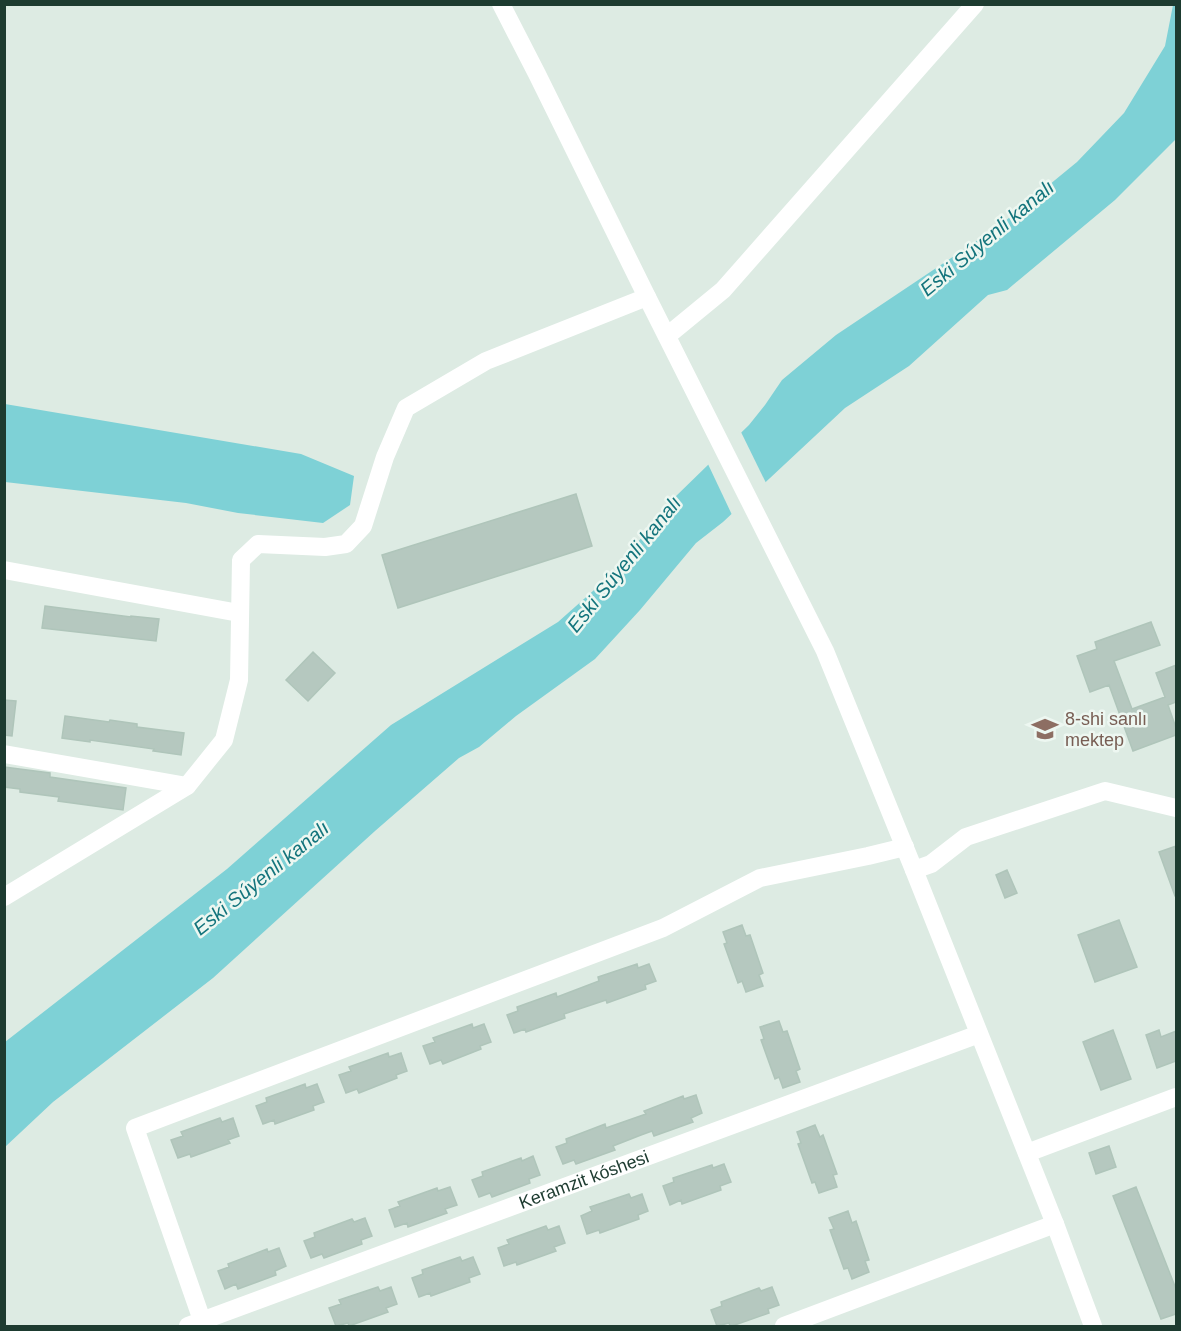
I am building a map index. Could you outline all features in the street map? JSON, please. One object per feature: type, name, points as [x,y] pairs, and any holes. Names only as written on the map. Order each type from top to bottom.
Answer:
[{"type":"street","points":[[501,4],[825,651],[980,1034],[1093,1326]]},
{"type":"street","points":[[668,336],[723,290],[975,4]]},
{"type":"street","points":[[4,897],[187,786],[224,740],[239,680],[241,560],[258,544],[325,547],[346,544],[363,526],[385,457],[406,408],[486,361],[647,297]]},
{"type":"street","points":[[4,570],[239,613]]},
{"type":"street","points":[[4,754],[187,786]]},
{"type":"street","points":[[914,870],[931,864],[966,837],[1105,791],[1176,808]]},
{"type":"street","points":[[198,1325],[135,1128],[663,928],[760,878],[905,847]]},
{"type":"street","name":"Keramzit kóshesi","points":[[198,1325],[980,1034]]},
{"type":"street","points":[[1027,1153],[1176,1097]]},
{"type":"street","points":[[784,1326],[1055,1224]]},
{"type":"water","name":"Eski Súyenli kanalı","points":[[1173,5],[1176,5],[1176,139],[1115,200],[1007,290],[988,295],[909,366],[845,408],[723,522],[696,543],[595,659],[516,716],[479,747],[459,758],[213,978],[53,1102],[5,1147],[5,1042],[227,869],[391,725],[558,622],[611,575],[673,499],[749,425],[782,380],[836,335],[999,226],[1077,162],[1124,113],[1165,46]]},
{"type":"water","points":[[5,404],[301,454],[354,476],[350,505],[323,523],[238,513],[186,503],[5,482]]},
{"type":"pier","points":[[740,430],[767,485],[733,517],[707,462]]},
{"type":"building","points":[[576,494],[592,546],[398,608],[382,555]]},
{"type":"building","points":[[45,606],[159,619],[156,641],[42,628]]},
{"type":"building","points":[[1151,622],[1160,645],[1114,661],[1132,709],[1165,697],[1156,673],[1176,665],[1176,702],[1168,705],[1176,728],[1176,735],[1133,751],[1109,685],[1090,692],[1077,656],[1097,649],[1095,642]]},
{"type":"building","points":[[313,652],[335,673],[308,701],[286,680]]},
{"type":"building","points":[[4,700],[16,701],[12,736],[4,735]]},
{"type":"building","points":[[65,716],[109,722],[110,720],[137,724],[137,727],[184,733],[181,755],[153,751],[154,749],[62,738]]},
{"type":"building","points":[[4,767],[50,773],[50,777],[126,788],[123,810],[58,801],[59,797],[20,792],[20,789],[4,787]]},
{"type":"building","points":[[1176,846],[1176,896],[1175,896],[1159,852]]},
{"type":"building","points":[[1007,870],[1017,893],[1005,898],[996,875]]},
{"type":"building","points":[[1119,920],[1137,967],[1095,982],[1078,935]]},
{"type":"building","points":[[742,925],[746,936],[750,935],[763,973],[759,975],[763,986],[746,992],[742,981],[738,983],[724,944],[727,943],[723,932]]},
{"type":"building","points":[[637,964],[638,968],[649,964],[656,981],[645,985],[646,989],[607,1003],[606,1000],[564,1014],[565,1018],[526,1032],[525,1029],[514,1033],[507,1015],[518,1011],[517,1007],[556,993],[557,997],[599,981],[598,977]]},
{"type":"building","points":[[779,1021],[783,1032],[787,1031],[800,1069],[796,1071],[800,1082],[783,1088],[779,1077],[775,1079],[761,1040],[764,1039],[760,1027]]},
{"type":"building","points":[[472,1024],[473,1028],[484,1024],[491,1042],[480,1046],[481,1049],[443,1064],[441,1060],[430,1064],[423,1046],[435,1042],[433,1038]]},
{"type":"building","points":[[1113,1030],[1131,1079],[1101,1090],[1083,1042]]},
{"type":"building","points":[[1159,1030],[1161,1037],[1176,1031],[1176,1061],[1157,1068],[1146,1035]]},
{"type":"building","points":[[388,1053],[389,1057],[401,1053],[407,1071],[396,1075],[397,1078],[359,1093],[357,1089],[346,1093],[339,1075],[351,1071],[349,1067]]},
{"type":"building","points":[[305,1084],[306,1088],[317,1084],[324,1102],[313,1106],[314,1110],[275,1124],[274,1120],[263,1124],[256,1106],[267,1102],[266,1098]]},
{"type":"building","points":[[696,1095],[702,1113],[691,1118],[693,1122],[654,1136],[652,1131],[613,1146],[615,1150],[576,1164],[574,1160],[563,1164],[556,1147],[567,1143],[566,1139],[605,1124],[606,1128],[646,1114],[644,1111],[683,1096],[684,1099]]},
{"type":"building","points":[[220,1118],[222,1122],[233,1118],[239,1136],[228,1140],[230,1143],[191,1157],[190,1154],[178,1158],[171,1140],[183,1136],[181,1132]]},
{"type":"building","points":[[815,1125],[820,1137],[823,1135],[837,1174],[833,1175],[837,1187],[819,1193],[815,1182],[812,1183],[798,1144],[801,1143],[797,1132]]},
{"type":"building","points":[[1109,1146],[1116,1167],[1096,1174],[1089,1153]]},
{"type":"building","points":[[533,1156],[540,1175],[529,1179],[530,1183],[492,1197],[490,1193],[479,1197],[472,1180],[483,1176],[482,1172]]},
{"type":"building","points":[[724,1164],[731,1182],[720,1186],[721,1190],[682,1204],[681,1200],[670,1205],[663,1186],[674,1182],[673,1178],[712,1165],[713,1168]]},
{"type":"building","points":[[450,1187],[457,1205],[445,1209],[447,1213],[408,1227],[407,1223],[395,1227],[389,1210],[400,1206],[398,1202],[437,1188],[438,1191]]},
{"type":"building","points":[[1136,1187],[1176,1289],[1176,1314],[1161,1319],[1113,1196]]},
{"type":"building","points":[[629,1194],[631,1198],[642,1194],[648,1211],[638,1215],[639,1219],[600,1233],[599,1230],[587,1234],[581,1216],[592,1211],[590,1207]]},
{"type":"building","points":[[848,1211],[852,1223],[856,1221],[869,1260],[865,1261],[869,1272],[852,1279],[848,1268],[844,1269],[830,1230],[834,1229],[829,1218]]},
{"type":"building","points":[[365,1218],[372,1236],[361,1240],[362,1244],[324,1258],[322,1254],[311,1258],[304,1241],[315,1237],[314,1233],[352,1219],[354,1222]]},
{"type":"building","points":[[546,1226],[548,1230],[559,1226],[565,1243],[554,1247],[556,1251],[517,1265],[516,1262],[504,1266],[498,1248],[509,1244],[507,1240]]},
{"type":"building","points":[[279,1248],[286,1266],[275,1271],[276,1275],[238,1289],[236,1284],[225,1289],[218,1271],[229,1267],[228,1264],[267,1249],[268,1252]]},
{"type":"building","points":[[460,1257],[462,1261],[473,1257],[480,1274],[469,1278],[470,1282],[431,1296],[430,1293],[419,1297],[412,1278],[423,1274],[422,1270]]},
{"type":"building","points":[[378,1287],[380,1291],[391,1287],[397,1304],[386,1308],[388,1312],[349,1326],[348,1323],[336,1326],[329,1308],[341,1304],[339,1300]]},
{"type":"building","points":[[772,1287],[779,1305],[768,1309],[769,1313],[732,1326],[729,1323],[717,1326],[711,1310],[722,1306],[721,1302],[759,1288],[761,1291]]},
{"type":"place","name":"8-shi sanlı mektep","points":[[1045,729]]}]
